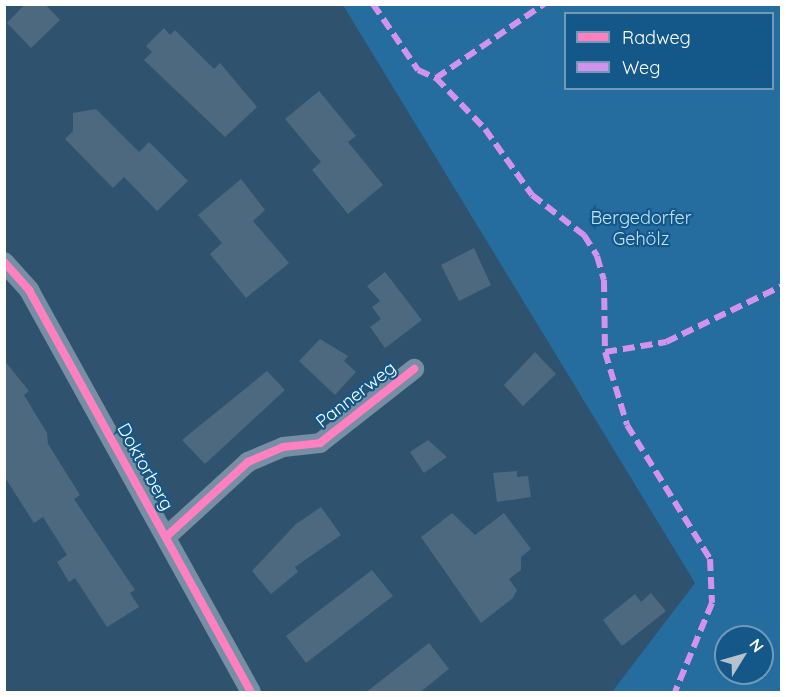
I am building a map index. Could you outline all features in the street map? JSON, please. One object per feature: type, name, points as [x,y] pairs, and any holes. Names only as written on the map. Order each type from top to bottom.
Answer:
[{"type":"street","name":"Doktorberg","points":[[4,262],[29,290],[167,536],[251,693]]},
{"type":"street","name":"Pannerweg","points":[[167,536],[248,462],[283,447],[320,443],[414,369]]},
{"type":"green space","name":"Bergedorfer Gehölz","points":[[343,5],[781,5],[781,692],[612,692],[695,583]]},
{"type":"building","points":[[25,4],[45,4],[60,20],[31,48],[7,23]]},
{"type":"building","points":[[164,28],[170,35],[175,30],[214,69],[220,63],[257,107],[225,137],[144,60],[152,52],[146,46]]},
{"type":"building","points":[[319,91],[356,136],[348,142],[383,185],[348,214],[312,170],[321,162],[285,119]]},
{"type":"building","points":[[96,109],[139,152],[149,142],[188,181],[157,211],[124,177],[113,188],[65,139],[73,131],[73,113]]},
{"type":"building","points":[[241,179],[265,210],[253,221],[289,263],[246,298],[210,254],[222,243],[198,215]]},
{"type":"building","points":[[474,248],[491,285],[459,301],[441,265]]},
{"type":"building","points":[[385,272],[422,320],[385,348],[370,327],[381,319],[372,307],[380,301],[367,286]]},
{"type":"building","points":[[320,339],[348,356],[344,361],[356,372],[335,395],[299,361]]},
{"type":"building","points":[[535,352],[556,374],[523,406],[504,385]]},
{"type":"building","points":[[4,360],[29,391],[24,395],[47,433],[48,444],[80,495],[74,499],[135,590],[130,593],[139,607],[107,627],[75,578],[69,582],[57,562],[67,555],[43,517],[34,523],[4,476]]},
{"type":"building","points":[[267,371],[285,390],[205,464],[182,440]]},
{"type":"building","points":[[428,440],[447,457],[424,473],[410,452]]},
{"type":"building","points":[[517,471],[517,477],[528,476],[531,497],[497,502],[493,473]]},
{"type":"building","points":[[321,507],[341,535],[295,567],[298,572],[271,594],[252,571],[296,524]]},
{"type":"building","points":[[452,513],[475,535],[504,513],[531,549],[521,557],[521,570],[509,579],[517,590],[513,598],[481,623],[421,537]]},
{"type":"building","points":[[372,570],[393,596],[306,663],[286,636]]},
{"type":"building","points":[[651,593],[666,611],[622,646],[603,620],[635,594],[641,602]]},
{"type":"building","points":[[429,643],[449,669],[419,693],[365,693]]},
{"type":"marked path","points":[[373,4],[418,70],[436,78],[544,4]]},
{"type":"marked path","points":[[436,78],[485,129],[532,195],[584,235],[597,256],[604,280],[605,352],[627,425],[710,559],[712,603],[675,692]]},
{"type":"marked path","points":[[605,352],[666,342],[782,286]]},
{"type":"cycle path","points":[[4,262],[29,290],[251,692]]},
{"type":"cycle path","points":[[167,536],[248,462],[283,447],[320,443],[414,369]]}]
